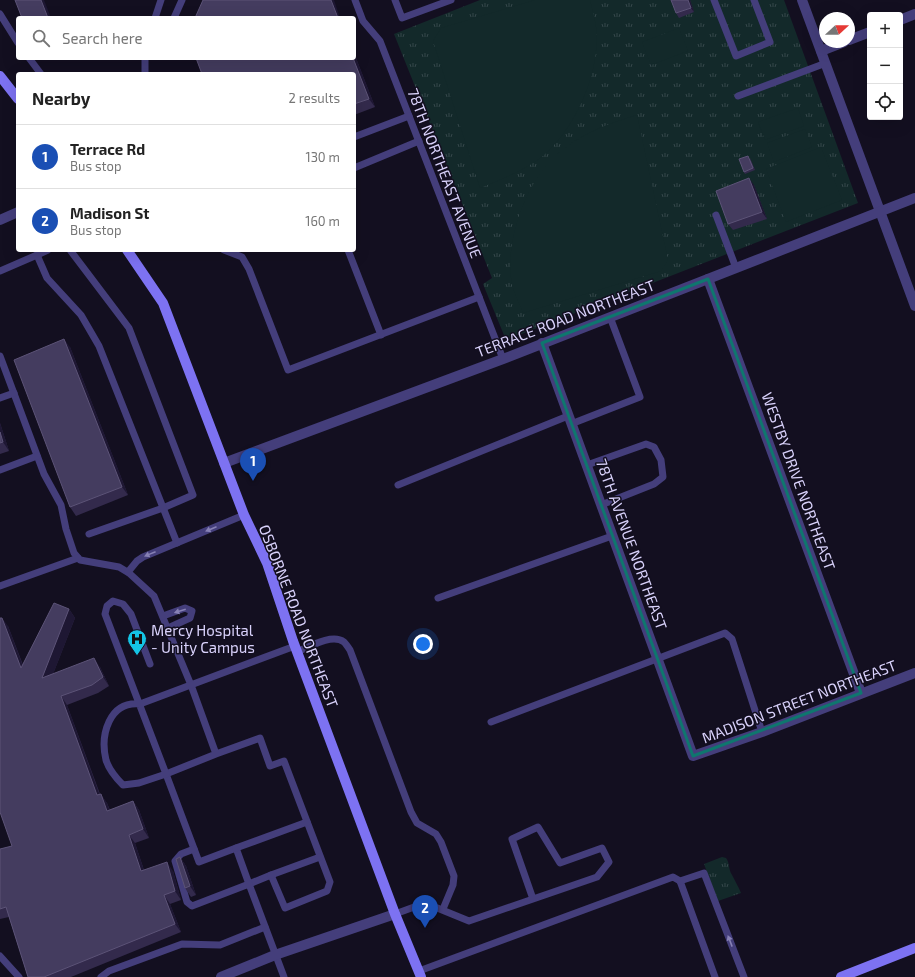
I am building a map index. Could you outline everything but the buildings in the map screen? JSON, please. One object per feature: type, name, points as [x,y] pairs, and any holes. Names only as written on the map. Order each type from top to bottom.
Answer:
[{"type":"street","points":[[802,0],[882,211],[915,306]]},
{"type":"street","points":[[903,19],[915,14]]},
{"type":"street","points":[[855,38],[867,33]]},
{"type":"street","points":[[821,51],[829,48]]},
{"type":"street","points":[[0,76],[16,96]]},
{"type":"street","name":"TERRACE ROAD NORTHEAST","points":[[224,463],[503,359],[915,198]]},
{"type":"street","points":[[0,220],[16,213]]},
{"type":"street","name":"OSBORNE ROAD NORTHEAST","points":[[129,252],[163,303],[244,515],[267,563],[296,649],[420,974]]},
{"type":"street","name":"WESTBY DRIVE NORTHEAST","points":[[708,280],[862,694]]},
{"type":"street","name":"78TH AVENUE NORTHEAST","points":[[542,343],[693,756]]},
{"type":"street","name":"MADISON STREET NORTHEAST","points":[[693,756],[762,732],[915,673]]},
{"type":"street","points":[[221,977],[275,955],[396,914]]},
{"type":"street","points":[[841,977],[915,948]]},
{"type":"lane","points":[[156,16],[161,0]]},
{"type":"lane","points":[[175,16],[182,0]]},
{"type":"lane","name":"78TH NORTHEAST AVENUE","points":[[355,0],[363,21],[380,41],[503,359]]},
{"type":"lane","points":[[395,0],[402,18],[450,0]]},
{"type":"lane","points":[[714,0],[736,56],[770,42],[754,0]]},
{"type":"lane","points":[[0,14],[16,40]]},
{"type":"lane","points":[[30,60],[40,72]]},
{"type":"lane","points":[[145,60],[145,72]]},
{"type":"lane","points":[[738,96],[826,63]]},
{"type":"lane","points":[[356,136],[409,116]]},
{"type":"lane","points":[[356,167],[419,141]]},
{"type":"lane","points":[[716,215],[736,268]]},
{"type":"lane","points":[[0,271],[44,252]]},
{"type":"lane","points":[[72,252],[129,328],[193,495],[163,508],[89,534]]},
{"type":"lane","points":[[229,252],[242,257],[249,269],[288,370],[479,297]]},
{"type":"lane","points":[[349,252],[381,335]]},
{"type":"lane","points":[[37,255],[47,278],[81,315],[99,346],[177,543]]},
{"type":"lane","points":[[398,485],[570,420],[640,397],[610,317]]},
{"type":"lane","points":[[0,356],[44,474],[61,505],[66,529],[74,553],[80,560],[119,567],[128,572],[154,596],[191,685],[216,754]]},
{"type":"lane","points":[[0,398],[14,392]]},
{"type":"lane","points":[[587,465],[646,444],[654,447],[661,460],[663,477],[654,484],[601,505]]},
{"type":"lane","points":[[0,470],[38,456]]},
{"type":"lane","points":[[128,572],[137,561],[143,557],[244,515]]},
{"type":"lane","points":[[438,598],[612,536]]},
{"type":"lane","points":[[0,586],[78,558]]},
{"type":"lane","points":[[150,664],[131,614],[123,604],[114,601],[107,606],[105,614],[198,862],[308,822]]},
{"type":"lane","points":[[163,616],[185,608],[192,611],[190,618],[168,628]]},
{"type":"lane","points":[[490,722],[718,634],[725,633],[729,636],[762,732]]},
{"type":"lane","points":[[271,875],[285,908],[327,891],[330,882],[284,761],[270,766],[260,738],[166,774],[139,783],[123,786],[112,773],[106,760],[104,736],[109,719],[121,708],[131,703],[140,704],[296,649],[334,639],[344,642],[350,650],[411,812],[417,822],[436,834],[442,842],[454,876],[453,885],[443,910]]},
{"type":"lane","points":[[396,914],[425,903],[469,921],[597,877],[608,862],[602,848],[560,863],[538,827],[512,839],[532,899]]},
{"type":"lane","points":[[236,848],[284,977]]},
{"type":"lane","points":[[194,849],[181,854],[175,861],[187,902],[192,906],[320,856]]},
{"type":"lane","points":[[680,881],[704,873],[744,977]]},
{"type":"lane","points":[[420,974],[673,877],[680,881],[715,977]]},
{"type":"lane","points":[[101,977],[110,971],[182,944],[220,945],[265,928]]},
{"type":"lane","points":[[0,956],[19,977]]},
{"type":"highlighted area","points":[[708,279],[861,693],[693,756],[542,343]]},
{"type":"green space","points":[[480,0],[784,0],[858,203],[506,340],[483,284],[492,278],[394,34]]},
{"type":"green space","points":[[535,0],[590,0],[596,24],[597,44],[595,61],[590,79],[584,96],[567,129],[544,155],[522,170],[480,188],[433,41],[441,28]]},
{"type":"green space","points":[[679,28],[688,51],[651,65],[642,42]]},
{"type":"green space","points":[[798,108],[804,126],[765,140],[758,122]]},
{"type":"green space","points":[[637,115],[668,260],[661,271],[523,313],[513,287],[510,262],[515,229],[529,192],[539,175],[551,160],[565,148],[597,129]]},
{"type":"green space","points":[[805,129],[812,147],[774,162],[767,143]]},
{"type":"green space","points":[[821,147],[842,200],[786,222],[766,169]]},
{"type":"green space","points":[[722,857],[726,858],[731,873],[741,893],[718,901],[704,864]]},
{"type":"place","name":"Terrace Rd","points":[[253,481]]},
{"type":"place","name":"Mercy Hospital - Unity Campus","points":[[137,656]]},
{"type":"place","name":"Madison St","points":[[425,928]]}]
